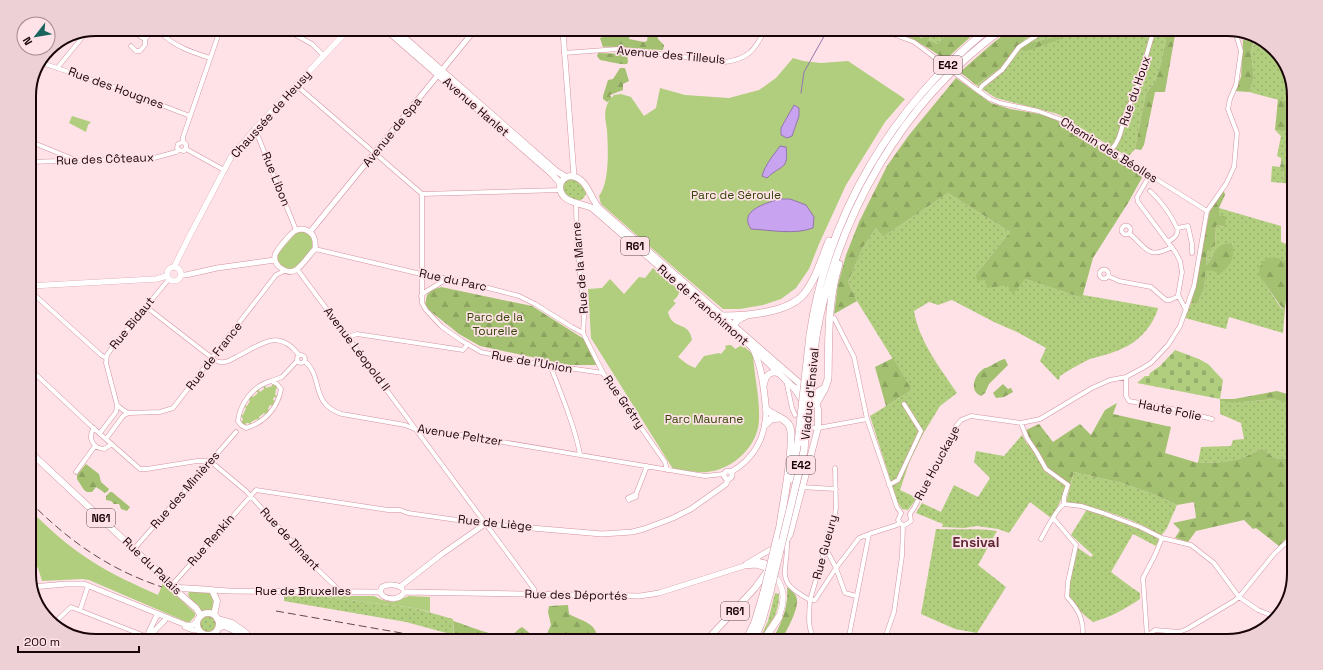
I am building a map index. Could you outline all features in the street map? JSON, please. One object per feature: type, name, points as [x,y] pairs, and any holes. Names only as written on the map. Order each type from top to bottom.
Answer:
[{"type":"highway","name":"E42","points":[[813,335],[820,285],[837,232],[859,184],[895,126],[912,104],[935,78],[961,52],[980,36]]},
{"type":"highway","name":"E42","points":[[813,335],[831,274],[842,244],[863,196],[885,155],[920,107],[951,74],[994,36]]},
{"type":"highway","points":[[817,402],[828,380],[828,332],[833,291],[840,262],[848,240],[865,201],[886,162],[910,127],[951,74]]},
{"type":"highway","points":[[722,316],[779,309],[797,301],[812,280],[848,197],[869,159],[896,119],[912,104]]},
{"type":"highway","points":[[733,329],[740,318],[748,314]]},
{"type":"highway","name":"Viaduc d’Ensival","points":[[780,526],[795,464],[813,335]]},
{"type":"highway","name":"Viaduc d’Ensival","points":[[767,592],[804,450],[811,376],[813,335]]},
{"type":"highway","points":[[791,389],[801,390],[807,396],[813,395],[825,388]]},
{"type":"highway","points":[[766,409],[771,414],[788,424],[791,429],[792,436],[780,526]]},
{"type":"highway","points":[[766,424],[772,419],[779,418]]},
{"type":"highway","name":"E42","points":[[756,634],[761,624],[780,526]]},
{"type":"highway","name":"E42","points":[[749,634],[767,592]]},
{"type":"highway","points":[[767,634],[779,617]]},
{"type":"main road","name":"Chaussée de Heusy","points":[[174,267],[231,157],[255,129],[342,36]]},
{"type":"main road","name":"Avenue Hanlet","points":[[394,36],[556,171],[566,177]]},
{"type":"main road","name":"Avenue Hanlet","points":[[402,36],[440,73],[551,172],[560,183]]},
{"type":"main road","points":[[561,190],[560,183],[566,177],[574,176]]},
{"type":"main road","name":"R61","points":[[574,176],[585,184],[589,193]]},
{"type":"main road","name":"R61","points":[[561,190],[568,200],[578,204]]},
{"type":"main road","points":[[578,204],[586,200],[589,193]]},
{"type":"main road","name":"Rue de Franchimont","points":[[589,193],[600,209],[722,316],[733,329],[778,365]]},
{"type":"main road","name":"Rue de Franchimont","points":[[578,204],[592,208],[733,329],[768,364]]},
{"type":"main road","points":[[174,267],[179,270],[181,275],[177,280],[172,281],[168,277],[168,270],[174,267]]},
{"type":"main road","points":[[36,286],[156,279],[168,277]]},
{"type":"main road","points":[[753,348],[762,376],[766,409]]},
{"type":"main road","points":[[762,376],[763,368],[768,364],[771,363],[778,365]]},
{"type":"main road","name":"R61","points":[[768,364],[786,380],[791,389],[803,401],[804,408],[802,453],[780,545],[769,569]]},
{"type":"main road","name":"R61","points":[[712,634],[762,579],[787,541],[818,428],[819,416],[817,402],[813,395],[778,365]]},
{"type":"main road","points":[[763,388],[765,378],[768,374],[772,372],[779,373]]},
{"type":"main road","name":"Rue du Palais","points":[[36,458],[172,585],[175,590],[186,600]]},
{"type":"main road","points":[[769,569],[778,579],[782,590],[783,599],[779,617],[770,634]]},
{"type":"main road","points":[[172,585],[180,588],[212,590],[217,601],[216,617],[218,628]]},
{"type":"main road","points":[[186,600],[186,592],[198,589]]},
{"type":"main road","name":"N61","points":[[186,600],[196,608],[201,616]]},
{"type":"main road","points":[[204,634],[198,630],[197,622],[201,616],[207,614],[235,625],[247,634]]},
{"type":"main road","points":[[214,634],[218,628],[224,626],[242,634]]},
{"type":"street","points":[[140,36],[145,38]]},
{"type":"street","points":[[164,36],[182,48],[210,58]]},
{"type":"street","points":[[186,149],[186,144],[183,142],[183,137],[218,36]]},
{"type":"street","points":[[297,36],[312,44],[324,55]]},
{"type":"street","name":"Avenue de Spa","points":[[310,232],[470,36]]},
{"type":"street","points":[[563,36],[574,176]]},
{"type":"street","name":"Avenue des Tilleuls","points":[[564,53],[618,49],[725,62],[740,59],[747,55],[758,43],[762,36]]},
{"type":"street","name":"Chemin des Béolles","points":[[898,36],[914,42],[990,99],[1000,103],[1038,110],[1062,120],[1207,211]]},
{"type":"street","points":[[978,91],[1002,70],[1019,47],[1036,36]]},
{"type":"street","name":"Rue du Houx","points":[[1110,150],[1118,139],[1128,104],[1134,98],[1152,36]]},
{"type":"street","points":[[1207,211],[1226,184],[1234,167],[1237,133],[1228,109],[1230,99],[1236,85],[1241,51],[1237,37]]},
{"type":"street","points":[[58,67],[82,38]]},
{"type":"street","points":[[131,46],[136,51],[140,51],[145,45],[145,38]]},
{"type":"street","name":"Rue des Hougnes","points":[[45,64],[120,89],[190,116]]},
{"type":"street","points":[[296,85],[422,194],[561,190]]},
{"type":"street","name":"Rue Libon","points":[[255,129],[296,230]]},
{"type":"street","points":[[183,142],[178,144],[177,151],[186,149],[224,170]]},
{"type":"street","points":[[36,144],[76,160]]},
{"type":"street","name":"Rue des Côteaux","points":[[36,162],[154,158],[177,151]]},
{"type":"street","points":[[1150,175],[1137,197],[1142,207],[1172,247],[1180,261],[1182,272],[1178,290],[1179,296],[1186,310]]},
{"type":"street","points":[[1150,191],[1167,209],[1177,228],[1177,235],[1168,242]]},
{"type":"street","points":[[421,296],[422,194]]},
{"type":"street","name":"Rue de la Marne","points":[[578,204],[578,243],[584,316],[583,333]]},
{"type":"street","name":"Rue Houckaye","points":[[910,514],[956,426],[961,420],[971,416],[1021,423],[1040,419],[1092,388],[1110,380],[1126,377],[1150,363],[1161,354],[1180,326],[1194,286],[1207,211]]},
{"type":"street","points":[[1177,228],[1188,226],[1192,244],[1192,253]]},
{"type":"street","points":[[303,229],[310,232],[315,238],[315,249],[297,269],[289,272],[284,271],[276,263],[275,260],[277,251],[296,230],[303,229]]},
{"type":"street","points":[[1129,233],[1146,250],[1151,252],[1159,253],[1172,247]]},
{"type":"street","name":"Rue du Parc","points":[[315,249],[421,274],[461,281],[518,296],[535,304],[583,333]]},
{"type":"street","points":[[181,275],[217,268],[275,260]]},
{"type":"street","name":"Avenue Léopold II","points":[[297,269],[534,589],[534,594]]},
{"type":"street","name":"Rue de France","points":[[128,413],[160,412],[171,409],[175,406],[276,275],[284,271]]},
{"type":"street","points":[[1108,276],[1119,281],[1152,287],[1166,300],[1179,296]]},
{"type":"street","name":"Rue Bidaut","points":[[118,405],[107,368],[106,358],[109,352],[161,288],[168,277]]},
{"type":"street","points":[[156,279],[161,288]]},
{"type":"street","points":[[421,296],[424,292],[447,279]]},
{"type":"street","points":[[36,296],[106,358]]},
{"type":"street","name":"Rue de l'Union","points":[[421,296],[422,303],[426,310],[442,326],[481,352],[508,358],[603,373]]},
{"type":"street","points":[[145,306],[219,362],[225,362],[269,341],[277,339],[284,342],[299,355],[304,356],[304,361],[301,363],[297,361]]},
{"type":"street","points":[[834,318],[854,357],[867,419],[897,507],[901,513]]},
{"type":"street","name":"Rue Grétry","points":[[583,333],[603,373],[665,462],[667,470]]},
{"type":"street","points":[[348,338],[357,334],[463,350],[468,344]]},
{"type":"street","points":[[236,432],[241,409],[248,397],[256,388],[282,377],[297,361],[299,355]]},
{"type":"street","name":"Avenue Peltzer","points":[[304,361],[311,368],[322,399],[333,411],[405,425],[417,430],[425,429],[704,476],[724,474]]},
{"type":"street","points":[[550,365],[580,454]]},
{"type":"street","points":[[36,374],[138,467],[144,469],[197,461],[210,461]]},
{"type":"street","points":[[236,432],[256,424],[266,417],[276,404],[281,390],[282,377]]},
{"type":"street","name":"Haute Folie","points":[[1126,377],[1126,396],[1129,401],[1177,410],[1212,419]]},
{"type":"street","points":[[271,381],[277,384],[281,390]]},
{"type":"street","points":[[791,389],[792,408],[795,415]]},
{"type":"street","points":[[889,484],[898,480],[921,431],[904,404]]},
{"type":"street","points":[[118,405],[122,410],[128,413]]},
{"type":"street","points":[[100,434],[116,412],[118,405]]},
{"type":"street","points":[[731,472],[731,478],[728,479],[724,476],[726,471],[731,472],[737,469],[751,455],[761,439],[766,424],[766,409]]},
{"type":"street","points":[[106,439],[123,416],[128,413]]},
{"type":"street","points":[[804,427],[818,428],[867,419]]},
{"type":"street","points":[[238,421],[246,428]]},
{"type":"street","points":[[1021,423],[1027,438],[1046,470],[1068,485],[1064,497],[1064,504],[1055,514],[1041,539]]},
{"type":"street","points":[[94,428],[90,436],[95,446],[104,449],[112,444]]},
{"type":"street","name":"Rue des Minières","points":[[134,549],[236,432]]},
{"type":"street","points":[[76,472],[95,446]]},
{"type":"street","name":"Rue de Dinant","points":[[210,461],[250,496],[330,583],[340,591]]},
{"type":"street","points":[[636,494],[647,466]]},
{"type":"street","name":"Rue Gueury","points":[[813,600],[836,507],[834,468]]},
{"type":"street","name":"Rue de Liège","points":[[250,496],[256,490],[388,510],[400,510],[408,513],[485,524],[602,534],[632,532],[673,518],[691,509],[726,484],[728,479]]},
{"type":"street","points":[[795,485],[803,487],[836,489]]},
{"type":"street","name":"Rue Renkin","points":[[172,585],[250,496]]},
{"type":"street","points":[[1064,504],[1081,506],[1103,513],[1140,527],[1164,539],[1191,545],[1214,563],[1239,597],[1258,610],[1271,615]]},
{"type":"street","points":[[812,634],[808,619],[813,600],[836,568],[859,538],[897,525],[908,525],[911,521],[910,514],[905,512],[901,513]]},
{"type":"street","points":[[886,634],[894,612],[902,556],[901,524],[898,518],[901,513]]},
{"type":"street","points":[[1054,518],[1076,544],[1068,582],[1067,597],[1076,607],[1084,628],[1083,634]]},
{"type":"street","points":[[380,592],[382,588],[387,585],[401,586],[442,554],[485,524]]},
{"type":"street","points":[[849,634],[869,534]]},
{"type":"street","points":[[1147,634],[1143,578],[1164,539]]},
{"type":"street","points":[[787,541],[784,571],[787,582],[790,587],[813,600]]},
{"type":"street","points":[[1150,634],[1155,630],[1179,632],[1187,629],[1239,597],[1274,554],[1287,542]]},
{"type":"street","name":"Rue des Déportés","points":[[744,566],[780,545]]},
{"type":"street","points":[[825,547],[836,568],[845,593],[856,596]]},
{"type":"street","points":[[754,560],[765,563],[769,569]]},
{"type":"street","name":"Rue des Déportés","points":[[380,592],[383,596],[389,598],[399,598],[404,592],[647,595],[659,593],[744,566],[752,565],[769,569]]},
{"type":"street","points":[[758,566],[762,570],[762,579]]},
{"type":"street","points":[[325,591],[330,587],[330,583]]},
{"type":"street","points":[[37,587],[78,584],[88,586],[142,608],[165,620],[192,630],[198,630]]},
{"type":"street","points":[[80,610],[88,586]]},
{"type":"street","points":[[401,586],[404,592]]},
{"type":"street","name":"Rue de Bruxelles","points":[[212,590],[380,592]]},
{"type":"street","points":[[217,601],[220,595],[226,591]]},
{"type":"street","points":[[57,620],[71,607],[139,634]]},
{"type":"street","points":[[142,608],[156,612],[159,620],[150,634]]},
{"type":"street","points":[[157,616],[161,614],[188,625],[192,625],[197,622]]},
{"type":"street","points":[[151,634],[165,620]]},
{"type":"green space","points":[[610,36],[629,36],[629,39],[644,42],[647,41],[648,36],[657,36],[658,39],[664,45],[663,50],[603,47],[600,38]]},
{"type":"green space","points":[[906,36],[917,36],[922,38],[922,36],[930,36],[929,41],[937,44],[945,36],[971,36],[945,60],[920,43]]},
{"type":"green space","points":[[930,36],[945,36],[937,44],[929,42]]},
{"type":"green space","points":[[1002,36],[1029,36],[1023,40],[1035,42],[1056,36],[1062,36],[1061,39],[1024,52],[1018,45],[1002,67],[976,85],[960,72]]},
{"type":"green space","points":[[1029,36],[1056,36],[1035,42],[1023,40]]},
{"type":"green space","points":[[1057,36],[1167,36],[1155,82],[1146,93],[1135,149],[1128,157],[1058,114],[996,98],[976,85],[1002,67],[1018,44],[1024,52]]},
{"type":"green space","points":[[1167,36],[1175,36],[1165,92],[1155,92],[1144,145],[1141,150],[1135,149],[1146,93],[1155,82]]},
{"type":"green space","points":[[1243,40],[1250,41],[1254,42],[1251,51],[1254,78],[1249,92],[1235,91],[1241,77]]},
{"type":"green space","points":[[1254,42],[1267,51],[1277,63],[1281,69],[1286,84],[1287,102],[1249,92],[1254,78],[1251,51]]},
{"type":"green space","points":[[598,53],[627,54],[628,62],[627,64],[621,64],[600,60],[597,56]]},
{"type":"green space","name":"Parc de Séroule","points":[[793,58],[821,63],[848,61],[905,99],[885,122],[846,185],[809,269],[796,288],[781,299],[763,305],[740,309],[723,309],[601,204],[599,196],[603,190],[608,164],[605,116],[606,106],[614,95],[621,94],[631,97],[644,116],[656,108],[660,88],[685,95],[729,98],[759,90],[776,78]]},
{"type":"green space","points":[[620,68],[625,68],[629,81],[623,84],[623,90],[610,95],[612,99],[607,102],[603,99],[603,96],[608,80],[613,79]]},
{"type":"green space","points":[[956,78],[991,103],[1010,109],[1046,115],[1066,125],[1144,174],[1128,203],[1093,258],[1082,298],[1025,279],[1013,294],[1007,285],[987,288],[985,280],[977,281],[976,274],[1010,232],[948,193],[883,237],[876,228],[863,247],[848,282],[857,301],[834,314],[838,284],[846,255],[859,222],[887,166],[909,135]]},
{"type":"green space","points":[[1278,99],[1287,102],[1287,132],[1275,130]]},
{"type":"green space","points":[[72,116],[91,122],[88,125],[86,132],[69,123]]},
{"type":"green space","points":[[1275,130],[1287,132],[1287,164],[1281,163],[1281,158],[1277,156],[1281,136]]},
{"type":"green space","points":[[1281,163],[1287,164],[1287,183],[1283,183],[1284,170],[1280,167]]},
{"type":"green space","points":[[1272,166],[1284,169],[1283,183],[1271,182]]},
{"type":"green space","points":[[568,179],[575,179],[585,189],[586,194],[579,201],[572,200],[566,194],[562,186],[564,181]]},
{"type":"green space","points":[[1223,188],[1225,195],[1219,208],[1219,215],[1226,217],[1225,227],[1216,225],[1215,245],[1207,252],[1206,266],[1215,251],[1221,245],[1232,243],[1233,253],[1231,261],[1220,274],[1213,271],[1206,271],[1204,289],[1197,304],[1191,303],[1212,200]]},
{"type":"green space","points":[[948,193],[1010,232],[976,274],[985,279],[1025,279],[1082,298],[1083,295],[1158,308],[1152,322],[1138,339],[1126,347],[1082,363],[1060,376],[1059,380],[1040,361],[1046,348],[952,300],[938,305],[929,302],[914,311],[920,333],[925,344],[957,393],[940,406],[923,434],[909,463],[900,490],[917,498],[908,510],[902,509],[897,501],[870,416],[912,390],[857,301],[848,282],[863,247],[876,228],[883,237]]},
{"type":"green space","points":[[1219,208],[1281,226],[1281,242],[1287,244],[1287,267],[1264,282],[1281,308],[1285,309],[1283,333],[1229,317],[1226,329],[1185,318],[1191,303],[1197,304],[1204,289],[1206,271],[1213,271],[1233,243],[1227,243],[1219,247],[1213,254],[1206,267],[1207,252],[1215,245],[1216,225],[1224,227],[1219,215]]},
{"type":"green space","points":[[303,231],[311,235],[313,244],[312,248],[296,266],[286,269],[278,262],[278,253],[296,233]]},
{"type":"green space","points":[[1271,258],[1287,262],[1287,291],[1285,309],[1282,308],[1259,275],[1260,266],[1264,261]]},
{"type":"green space","name":"Parc Maurane","points":[[653,268],[680,291],[673,301],[676,303],[668,312],[673,322],[688,330],[692,340],[678,357],[695,368],[704,356],[719,353],[721,354],[727,345],[731,345],[735,349],[742,345],[753,354],[759,403],[758,429],[755,438],[749,447],[735,461],[726,467],[707,472],[673,469],[591,338],[588,289],[602,288],[610,279],[624,294],[639,277],[645,278]]},
{"type":"green space","name":"Parc de la Tourelle","points":[[441,287],[532,306],[584,339],[597,365],[569,365],[480,346],[459,334],[429,310],[425,305],[427,295],[432,290]]},
{"type":"green space","points":[[1175,350],[1208,364],[1223,380],[1220,399],[1137,383],[1145,376],[1149,376],[1150,373],[1160,366]]},
{"type":"green space","points":[[893,358],[912,390],[886,406],[875,367]]},
{"type":"green space","points":[[1005,359],[1008,365],[989,384],[985,393],[981,396],[977,394],[974,383],[979,373],[984,368]]},
{"type":"green space","points":[[273,383],[278,388],[276,389],[275,395],[278,396],[277,398],[274,397],[273,400],[276,401],[273,406],[270,405],[268,409],[270,411],[266,415],[264,413],[259,417],[259,421],[257,419],[251,422],[250,426],[249,423],[246,423],[246,426],[240,422],[243,420],[240,414],[243,415],[246,408],[243,406],[247,406],[250,401],[248,399],[251,395],[253,397],[258,393],[256,391],[258,389],[260,392],[264,389],[263,386],[265,385],[266,388],[272,386]]},
{"type":"green space","points":[[1003,384],[1008,389],[1011,388],[1013,392],[1004,397],[996,398],[993,393]]},
{"type":"green space","points":[[1277,391],[1287,394],[1287,404],[1274,399],[1232,403],[1220,401],[1220,399],[1234,399]]},
{"type":"green space","points":[[1274,399],[1287,404],[1287,458],[1274,458],[1262,448],[1243,458],[1225,462],[1198,463],[1201,447],[1231,446],[1233,440],[1244,439],[1241,423],[1220,414],[1220,401],[1232,403]]},
{"type":"green space","points":[[1117,403],[1113,414],[1171,427],[1165,453],[1198,463],[1225,462],[1243,458],[1262,448],[1274,458],[1287,458],[1287,538],[1279,546],[1256,528],[1253,529],[1244,520],[1196,531],[1188,542],[1175,538],[1180,530],[1173,523],[1196,518],[1194,502],[1177,505],[1158,496],[1122,483],[1074,472],[1070,485],[1067,487],[1043,469],[1030,444],[1026,430],[1039,424],[1053,442],[1080,424],[1091,435],[1105,410]]},
{"type":"green space","points":[[1022,435],[1027,444],[1030,444],[1067,487],[1051,518],[1030,502],[1009,533],[998,529],[977,526],[964,528],[942,527],[943,524],[916,513],[922,503],[941,512],[954,485],[978,497],[990,478],[974,462],[976,451],[1004,456]]},
{"type":"green space","points":[[86,464],[99,474],[101,482],[109,489],[108,491],[105,493],[96,487],[92,492],[87,492],[84,490],[77,479],[77,475]]},
{"type":"green space","points":[[1074,472],[1122,483],[1158,496],[1177,505],[1167,528],[1161,536],[1140,524],[1115,514],[1066,502]]},
{"type":"green space","points":[[110,492],[130,507],[127,511],[121,509],[119,504],[114,504],[111,501],[106,500],[106,496]]},
{"type":"green space","points":[[1087,509],[1145,530],[1159,539],[1156,546],[1133,534],[1111,572],[1140,593],[1140,599],[1106,618],[1093,622],[1077,608],[1071,601],[1068,593],[1068,587],[1078,548],[1091,557],[1093,555],[1071,535]]},
{"type":"green space","points":[[36,516],[67,544],[108,571],[158,595],[163,583],[195,613],[195,616],[189,623],[89,580],[42,581],[36,566]]},
{"type":"green space","points":[[936,529],[974,529],[997,531],[978,565],[1006,587],[977,633],[955,629],[921,614]]},
{"type":"green space","points":[[787,587],[796,596],[797,601],[795,612],[784,634],[775,634],[786,608]]},
{"type":"green space","points":[[189,592],[210,592],[215,600],[212,611],[201,612],[190,599],[188,594]]},
{"type":"green space","points":[[775,593],[779,594],[776,613],[767,631],[765,634],[762,634],[768,621]]},
{"type":"green space","points":[[284,596],[317,596],[414,608],[453,619],[454,634],[406,622],[284,601]]},
{"type":"green space","points":[[317,596],[374,596],[382,600],[393,602],[409,596],[430,597],[430,612],[414,608]]},
{"type":"green space","points":[[568,605],[569,614],[588,623],[592,626],[597,634],[547,634],[551,625],[548,612],[549,606]]},
{"type":"green space","points":[[208,616],[215,621],[216,624],[211,631],[208,632],[201,627],[200,624],[205,617]]},
{"type":"green space","points":[[453,621],[492,634],[455,634]]},
{"type":"green space","points":[[522,627],[531,634],[513,634],[519,629]]},
{"type":"shaded area","points":[[794,105],[799,108],[799,116],[792,136],[787,138],[781,135],[781,128]]},
{"type":"shaded area","points":[[780,146],[786,147],[787,155],[785,164],[767,178],[762,176],[768,163]]},
{"type":"shaded area","points":[[778,199],[790,199],[806,205],[814,217],[813,228],[790,232],[751,229],[748,222],[748,217],[751,212]]},
{"type":"waterway","points":[[801,93],[804,72],[824,36]]},
{"type":"railway","points":[[36,508],[59,529],[90,552],[124,572],[162,587]]},
{"type":"railway","points":[[276,611],[407,634]]},
{"type":"district","name":"Ensival","points":[[976,542]]}]
